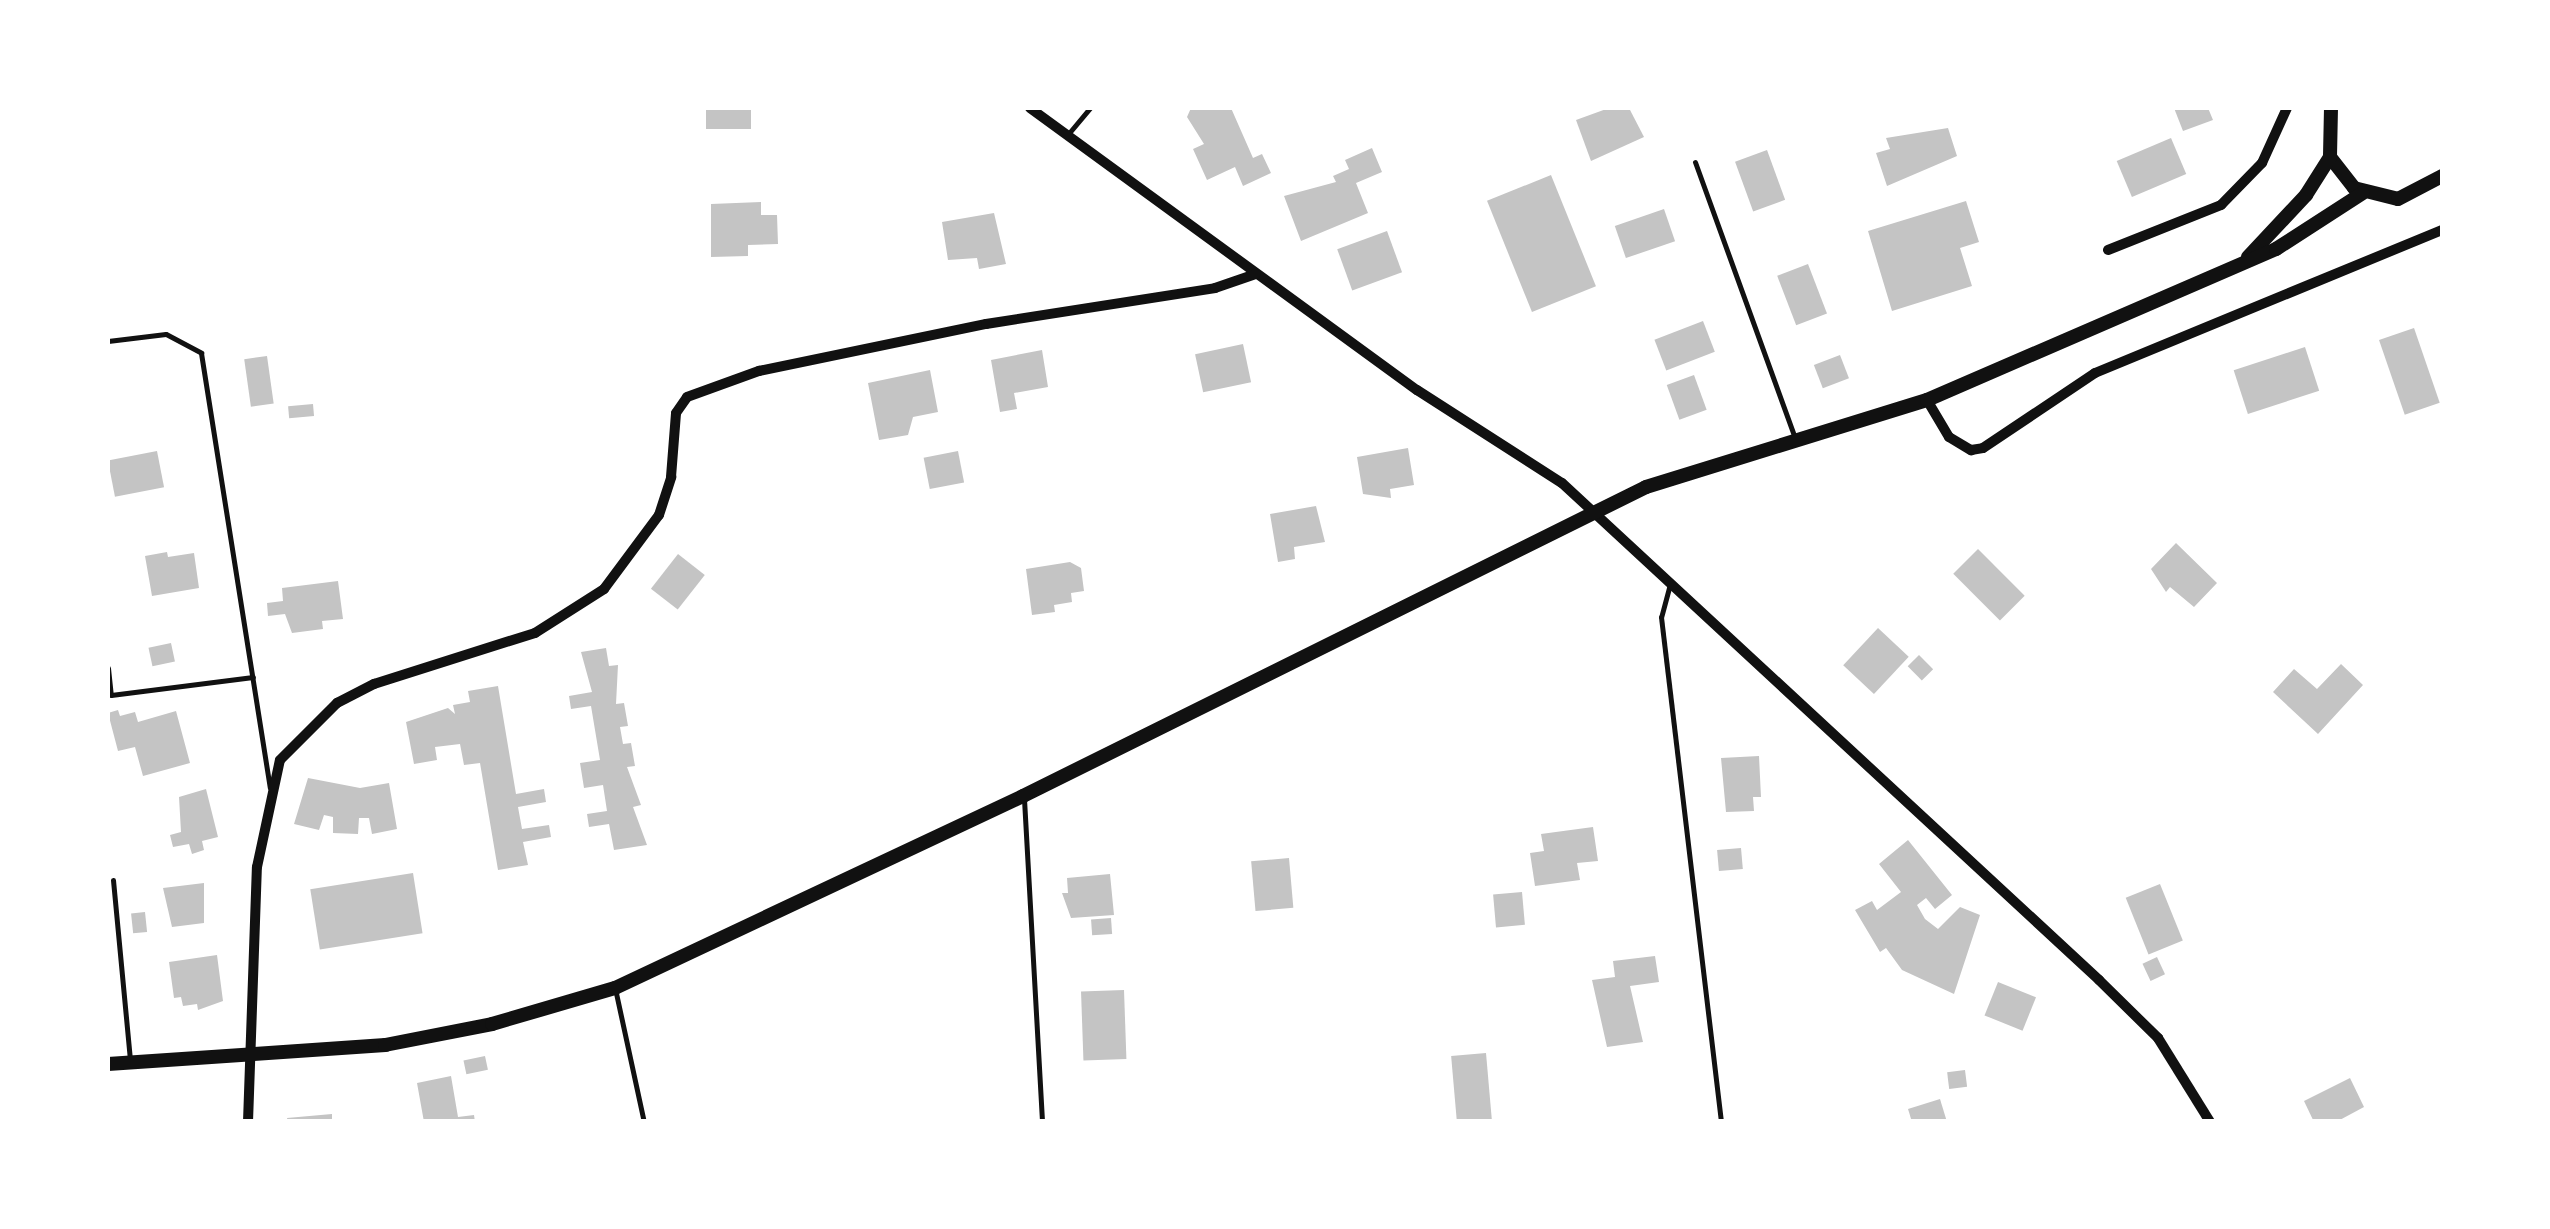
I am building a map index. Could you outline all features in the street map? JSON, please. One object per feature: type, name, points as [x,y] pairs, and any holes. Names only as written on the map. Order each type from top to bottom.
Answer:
[{"type":"street","points":[[1030,108],[1417,390],[1562,483],[2135,1015],[2158,1038],[2210,1122]]},
{"type":"street","points":[[2108,250],[2221,205],[2262,163],[2287,108]]},
{"type":"street","points":[[2245,259],[2306,195],[2330,158],[2331,108]]},
{"type":"street","points":[[2330,158],[2363,193],[2398,199],[2442,176]]},
{"type":"street","points":[[108,1064],[248,1058],[437,1036],[615,988],[1023,796],[1667,480],[1928,400],[2302,235],[2363,193]]},
{"type":"street","points":[[1928,400],[1949,437],[1971,450],[1983,448],[2096,373],[2442,230]]},
{"type":"street","points":[[248,1122],[257,867],[270,788],[280,760],[337,703],[374,684],[535,633],[604,589],[659,515],[671,477],[676,412],[698,391],[778,367],[986,324],[1215,288],[1256,274]]},
{"type":"lane","points":[[1067,135],[1087,110],[1077,108]]},
{"type":"lane","points":[[1695,162],[1796,442]]},
{"type":"lane","points":[[108,341],[166,334],[201,354],[270,788]]},
{"type":"lane","points":[[1670,584],[1662,617],[1721,1122]]},
{"type":"lane","points":[[108,668],[111,695],[253,677]]},
{"type":"lane","points":[[1023,796],[1042,1122]]},
{"type":"lane","points":[[113,880],[130,1063]]},
{"type":"lane","points":[[615,988],[644,1122]]},
{"type":"building","points":[[706,108],[751,108],[751,129],[706,129]]},
{"type":"building","points":[[1191,108],[1231,108],[1253,158],[1262,154],[1271,173],[1243,186],[1235,167],[1207,180],[1193,149],[1204,144],[1187,117]]},
{"type":"building","points":[[1609,108],[1629,108],[1644,137],[1591,161],[1576,120]]},
{"type":"building","points":[[2174,108],[2208,108],[2213,120],[2183,131]]},
{"type":"building","points":[[1948,128],[1957,156],[1887,186],[1876,153],[1890,149],[1886,138]]},
{"type":"building","points":[[2171,138],[2186,174],[2132,197],[2117,161]]},
{"type":"building","points":[[1372,148],[1382,172],[1356,183],[1368,213],[1301,241],[1284,196],[1336,182],[1333,176],[1349,169],[1345,160]]},
{"type":"building","points":[[1767,150],[1785,200],[1753,211],[1735,162]]},
{"type":"building","points":[[1551,175],[1596,286],[1532,312],[1487,201]]},
{"type":"building","points":[[1966,201],[1979,242],[1960,248],[1972,286],[1892,311],[1868,231]]},
{"type":"building","points":[[761,202],[761,215],[777,215],[778,244],[748,245],[748,256],[711,257],[711,204]]},
{"type":"building","points":[[1664,209],[1675,241],[1626,258],[1615,226]]},
{"type":"building","points":[[994,213],[1006,264],[979,269],[977,258],[948,260],[942,222]]},
{"type":"building","points":[[1387,231],[1402,272],[1352,290],[1337,249]]},
{"type":"building","points":[[1808,264],[1827,313],[1796,325],[1777,276]]},
{"type":"building","points":[[1703,321],[1715,352],[1666,370],[1654,340]]},
{"type":"building","points":[[2414,328],[2440,403],[2405,415],[2379,340]]},
{"type":"building","points":[[1243,344],[1251,382],[1203,392],[1195,354]]},
{"type":"building","points":[[2305,347],[2319,391],[2248,414],[2234,370]]},
{"type":"building","points":[[1042,350],[1048,387],[1014,393],[1017,409],[1000,412],[991,360]]},
{"type":"building","points":[[1840,355],[1849,378],[1823,388],[1814,365]]},
{"type":"building","points":[[267,356],[274,404],[251,407],[244,359]]},
{"type":"building","points":[[930,370],[938,412],[913,417],[908,435],[879,440],[868,383]]},
{"type":"building","points":[[1694,375],[1707,410],[1679,420],[1667,385]]},
{"type":"building","points":[[313,404],[314,416],[289,418],[288,406]]},
{"type":"building","points":[[1408,448],[1414,485],[1390,489],[1391,498],[1363,494],[1357,457]]},
{"type":"building","points":[[157,451],[164,487],[115,497],[108,461]]},
{"type":"building","points":[[958,451],[964,482],[930,489],[924,458]]},
{"type":"building","points":[[1316,506],[1325,542],[1294,547],[1295,559],[1278,562],[1270,514]]},
{"type":"building","points":[[2176,543],[2217,583],[2194,607],[2170,587],[2166,592],[2151,569]]},
{"type":"building","points":[[1978,549],[2025,596],[2000,620],[1953,574]]},
{"type":"building","points":[[167,552],[168,557],[194,553],[199,588],[152,596],[145,556]]},
{"type":"building","points":[[678,554],[705,575],[678,610],[651,589]]},
{"type":"building","points":[[1070,562],[1081,568],[1084,591],[1071,593],[1072,602],[1054,605],[1055,612],[1032,615],[1026,569]]},
{"type":"building","points":[[338,581],[343,619],[322,621],[323,629],[292,633],[285,614],[268,616],[267,603],[283,601],[282,588]]},
{"type":"building","points":[[1878,628],[1909,657],[1874,694],[1843,665]]},
{"type":"building","points":[[171,643],[175,662],[152,666],[149,648]]},
{"type":"building","points":[[606,648],[609,666],[618,665],[616,704],[624,703],[628,726],[620,727],[623,744],[631,743],[635,766],[627,767],[641,805],[633,807],[647,845],[614,850],[609,824],[589,827],[587,814],[607,811],[603,785],[584,788],[580,763],[600,760],[591,706],[571,709],[569,696],[592,692],[581,652]]},
{"type":"building","points":[[1919,655],[1933,669],[1922,680],[1908,666]]},
{"type":"building","points":[[2341,664],[2363,685],[2318,734],[2273,692],[2294,669],[2317,689]]},
{"type":"building","points":[[498,686],[516,794],[544,789],[546,802],[518,807],[522,829],[549,825],[551,837],[523,842],[528,865],[498,870],[480,763],[464,765],[460,744],[435,747],[437,760],[414,764],[406,722],[448,708],[455,714],[453,705],[470,702],[468,691]]},
{"type":"building","points":[[118,710],[120,716],[135,712],[138,722],[176,711],[190,763],[143,776],[135,747],[118,751],[108,713]]},
{"type":"building","points":[[1759,756],[1761,797],[1753,797],[1754,811],[1726,812],[1721,758]]},
{"type":"building","points":[[308,778],[360,788],[389,783],[397,829],[372,834],[369,818],[359,818],[358,834],[333,833],[333,817],[324,815],[319,830],[294,824]]},
{"type":"building","points":[[206,789],[218,837],[202,841],[204,850],[192,854],[189,844],[173,847],[170,835],[181,832],[179,797]]},
{"type":"building","points":[[1593,827],[1598,861],[1577,863],[1580,880],[1535,886],[1530,853],[1544,851],[1541,834]]},
{"type":"building","points":[[1908,840],[1952,895],[1935,909],[1926,898],[1917,905],[1925,919],[1938,929],[1960,907],[1980,915],[1954,994],[1902,970],[1886,948],[1880,952],[1855,910],[1872,901],[1877,910],[1901,892],[1879,864]]},
{"type":"building","points":[[1741,848],[1743,869],[1719,871],[1717,850]]},
{"type":"building","points":[[1289,858],[1293,908],[1256,911],[1251,861]]},
{"type":"building","points":[[413,873],[423,933],[320,950],[310,889]]},
{"type":"building","points":[[1110,874],[1114,915],[1071,918],[1062,893],[1068,893],[1067,878]]},
{"type":"building","points":[[204,883],[204,923],[172,927],[163,888]]},
{"type":"building","points":[[2160,884],[2183,941],[2149,954],[2126,898]]},
{"type":"building","points":[[1522,892],[1525,925],[1496,927],[1493,895]]},
{"type":"building","points":[[145,912],[147,932],[133,933],[131,913]]},
{"type":"building","points":[[1111,918],[1112,934],[1092,935],[1091,919]]},
{"type":"building","points":[[217,955],[223,1001],[198,1010],[197,1004],[183,1006],[181,997],[174,998],[169,962]]},
{"type":"building","points":[[1655,956],[1659,982],[1630,986],[1643,1042],[1607,1047],[1592,980],[1615,977],[1613,961]]},
{"type":"building","points":[[2157,957],[2165,974],[2151,981],[2142,964]]},
{"type":"building","points":[[1998,982],[2036,997],[2023,1031],[1985,1015]]},
{"type":"building","points":[[1124,990],[1126,1059],[1083,1060],[1081,992]]},
{"type":"building","points":[[1486,1053],[1492,1122],[1457,1122],[1451,1056]]},
{"type":"building","points":[[485,1056],[488,1070],[466,1074],[463,1061]]},
{"type":"building","points":[[1965,1070],[1967,1087],[1949,1089],[1947,1072]]},
{"type":"building","points":[[451,1076],[458,1117],[474,1115],[475,1122],[424,1122],[417,1083]]},
{"type":"building","points":[[2350,1078],[2364,1107],[2336,1122],[2314,1122],[2304,1101]]},
{"type":"building","points":[[1940,1099],[1947,1122],[1912,1122],[1908,1109]]},
{"type":"building","points":[[332,1114],[332,1122],[288,1122],[287,1118]]}]
